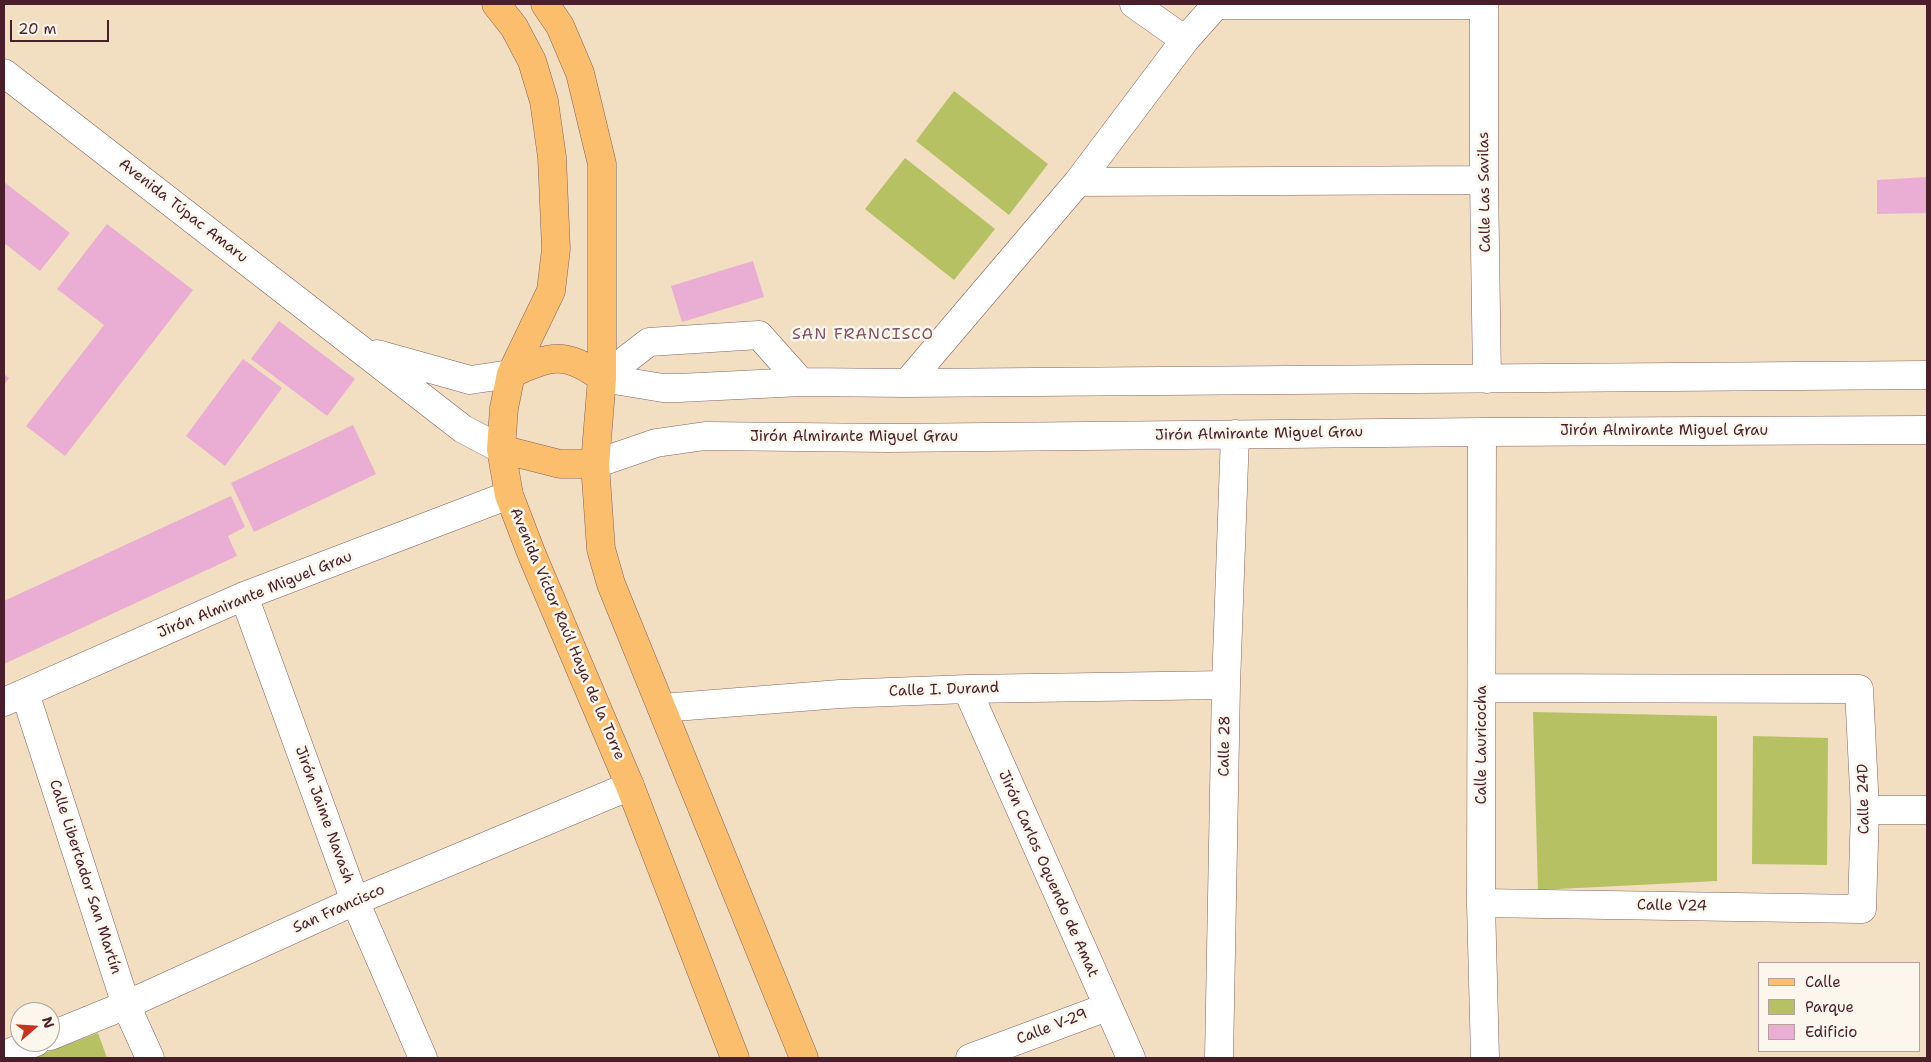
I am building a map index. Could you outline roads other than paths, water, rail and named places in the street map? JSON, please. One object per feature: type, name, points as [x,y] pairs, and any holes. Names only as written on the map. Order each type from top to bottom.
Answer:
[{"type":"main road","name":"Avenida Víctor Raúl Haya de la Torre","points":[[496,4],[514,27],[532,61],[544,101],[552,157],[556,249],[551,291],[511,374],[504,408],[501,449],[510,495],[532,555],[630,786],[735,1058]]},
{"type":"main road","points":[[545,4],[560,26],[580,73],[602,164],[602,378],[595,464],[601,549],[612,584],[804,1058]]},
{"type":"main road","points":[[511,374],[534,362],[561,358],[583,364],[602,378]]},
{"type":"main road","points":[[501,449],[560,464],[595,464]]},
{"type":"street","points":[[1134,4],[1185,40]]},
{"type":"street","points":[[907,383],[1078,182],[1185,40],[1216,4],[1484,4]]},
{"type":"street","name":"Calle Las Savilas","points":[[1484,4],[1484,180],[1488,380]]},
{"type":"street","name":"Avenida Túpac Amaru","points":[[4,73],[463,429],[501,449]]},
{"type":"street","points":[[1078,182],[1484,180]]},
{"type":"street","points":[[602,378],[649,342],[759,335],[801,382]]},
{"type":"street","name":"Avenida Túpac Amaru","points":[[362,349],[470,380],[511,374]]},
{"type":"street","points":[[602,378],[663,388],[801,382],[1488,380],[1927,375]]},
{"type":"street","name":"Jirón Almirante Miguel Grau","points":[[595,464],[656,443],[705,436],[888,438],[1927,430]]},
{"type":"street","name":"Calle Lauricocha","points":[[1482,432],[1481,903],[1485,1058]]},
{"type":"street","name":"Calle 28","points":[[1219,1058],[1226,685],[1235,434]]},
{"type":"street","name":"Jirón Almirante Miguel Grau","points":[[15,697],[244,596],[510,495]]},
{"type":"street","name":"Jirón Jaime Navash","points":[[244,596],[355,901],[423,1058]]},
{"type":"street","name":"Calle I. Durand","points":[[662,708],[840,694],[966,689],[1226,685]]},
{"type":"street","name":"Calle 24D","points":[[1482,688],[1859,689],[1865,810],[1862,908]]},
{"type":"street","name":"Jirón Carlos Oquendo de Amat","points":[[966,689],[1131,1058]]},
{"type":"street","name":"Calle Libertador San Martín","points":[[15,697],[126,1006],[150,1058]]},
{"type":"street","name":"San Francisco","points":[[60,1032],[126,1006],[355,901],[630,786]]},
{"type":"street","points":[[1865,810],[1927,810]]},
{"type":"street","name":"Calle V24","points":[[1481,903],[1862,908]]},
{"type":"street","name":"Calle V-29","points":[[970,1058],[1107,1007]]},
{"type":"district","name":"SAN FRANCISCO","points":[[863,335]]}]
